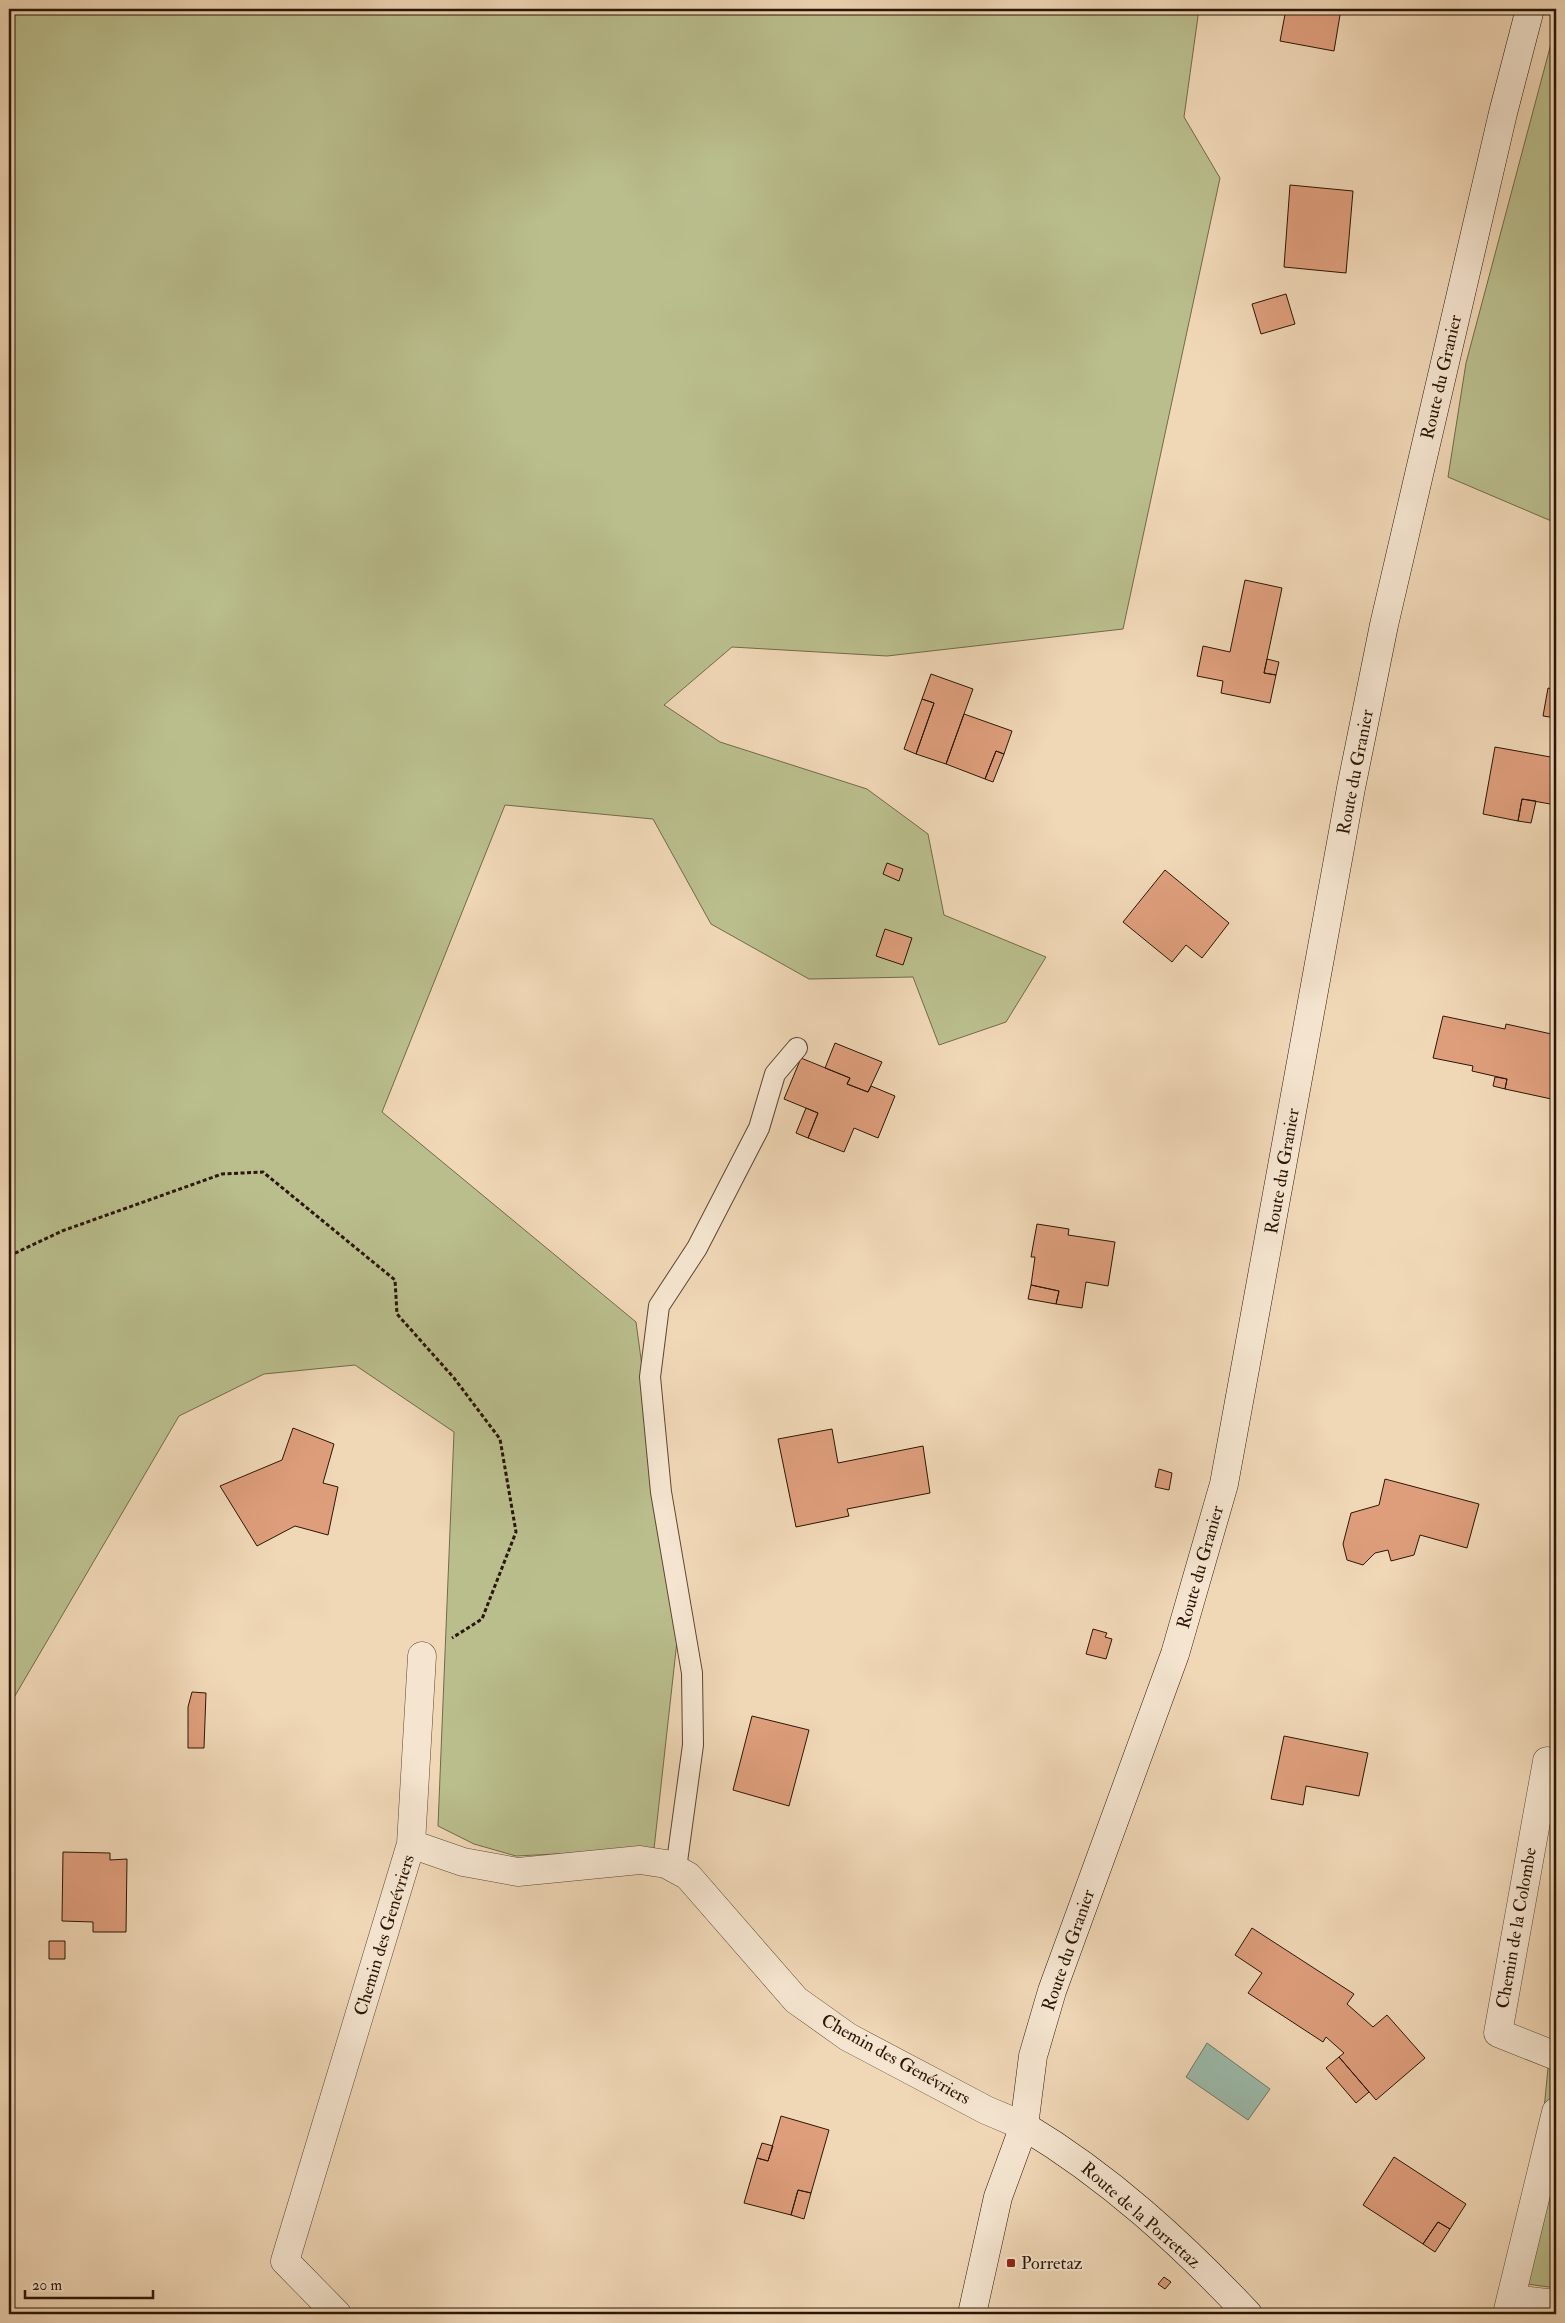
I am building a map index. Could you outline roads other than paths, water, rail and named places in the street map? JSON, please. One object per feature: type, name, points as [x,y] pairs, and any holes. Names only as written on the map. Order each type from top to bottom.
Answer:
[{"type":"main road","name":"Route du Granier","points":[[972,2314],[998,2197],[1024,2126],[1033,2056],[1052,1991],[1175,1654],[1224,1484],[1351,788],[1384,625],[1503,113],[1530,9]]},
{"type":"main road","points":[[411,1844],[422,1656]]},
{"type":"main road","name":"Chemin de la Colombe","points":[[1547,1760],[1498,2033],[1556,2056]]},
{"type":"main road","name":"Chemin des Genévriers","points":[[337,2314],[285,2261],[411,1844],[463,1862],[518,1872],[640,1860],[666,1864],[676,1868],[688,1876],[796,2000],[848,2037],[986,2110],[1024,2126]]},
{"type":"main road","points":[[1556,2112],[1509,2306],[1556,2304]]},
{"type":"main road","name":"Route de la Porrettaz","points":[[1024,2126],[1068,2152],[1125,2196],[1186,2252],[1248,2314]]},
{"type":"lane","points":[[676,1868],[693,1745],[692,1673],[661,1492],[650,1377],[659,1306],[697,1248],[759,1128],[775,1074],[797,1048]]},
{"type":"place","name":"Porretaz","points":[[1011,2263]]}]
